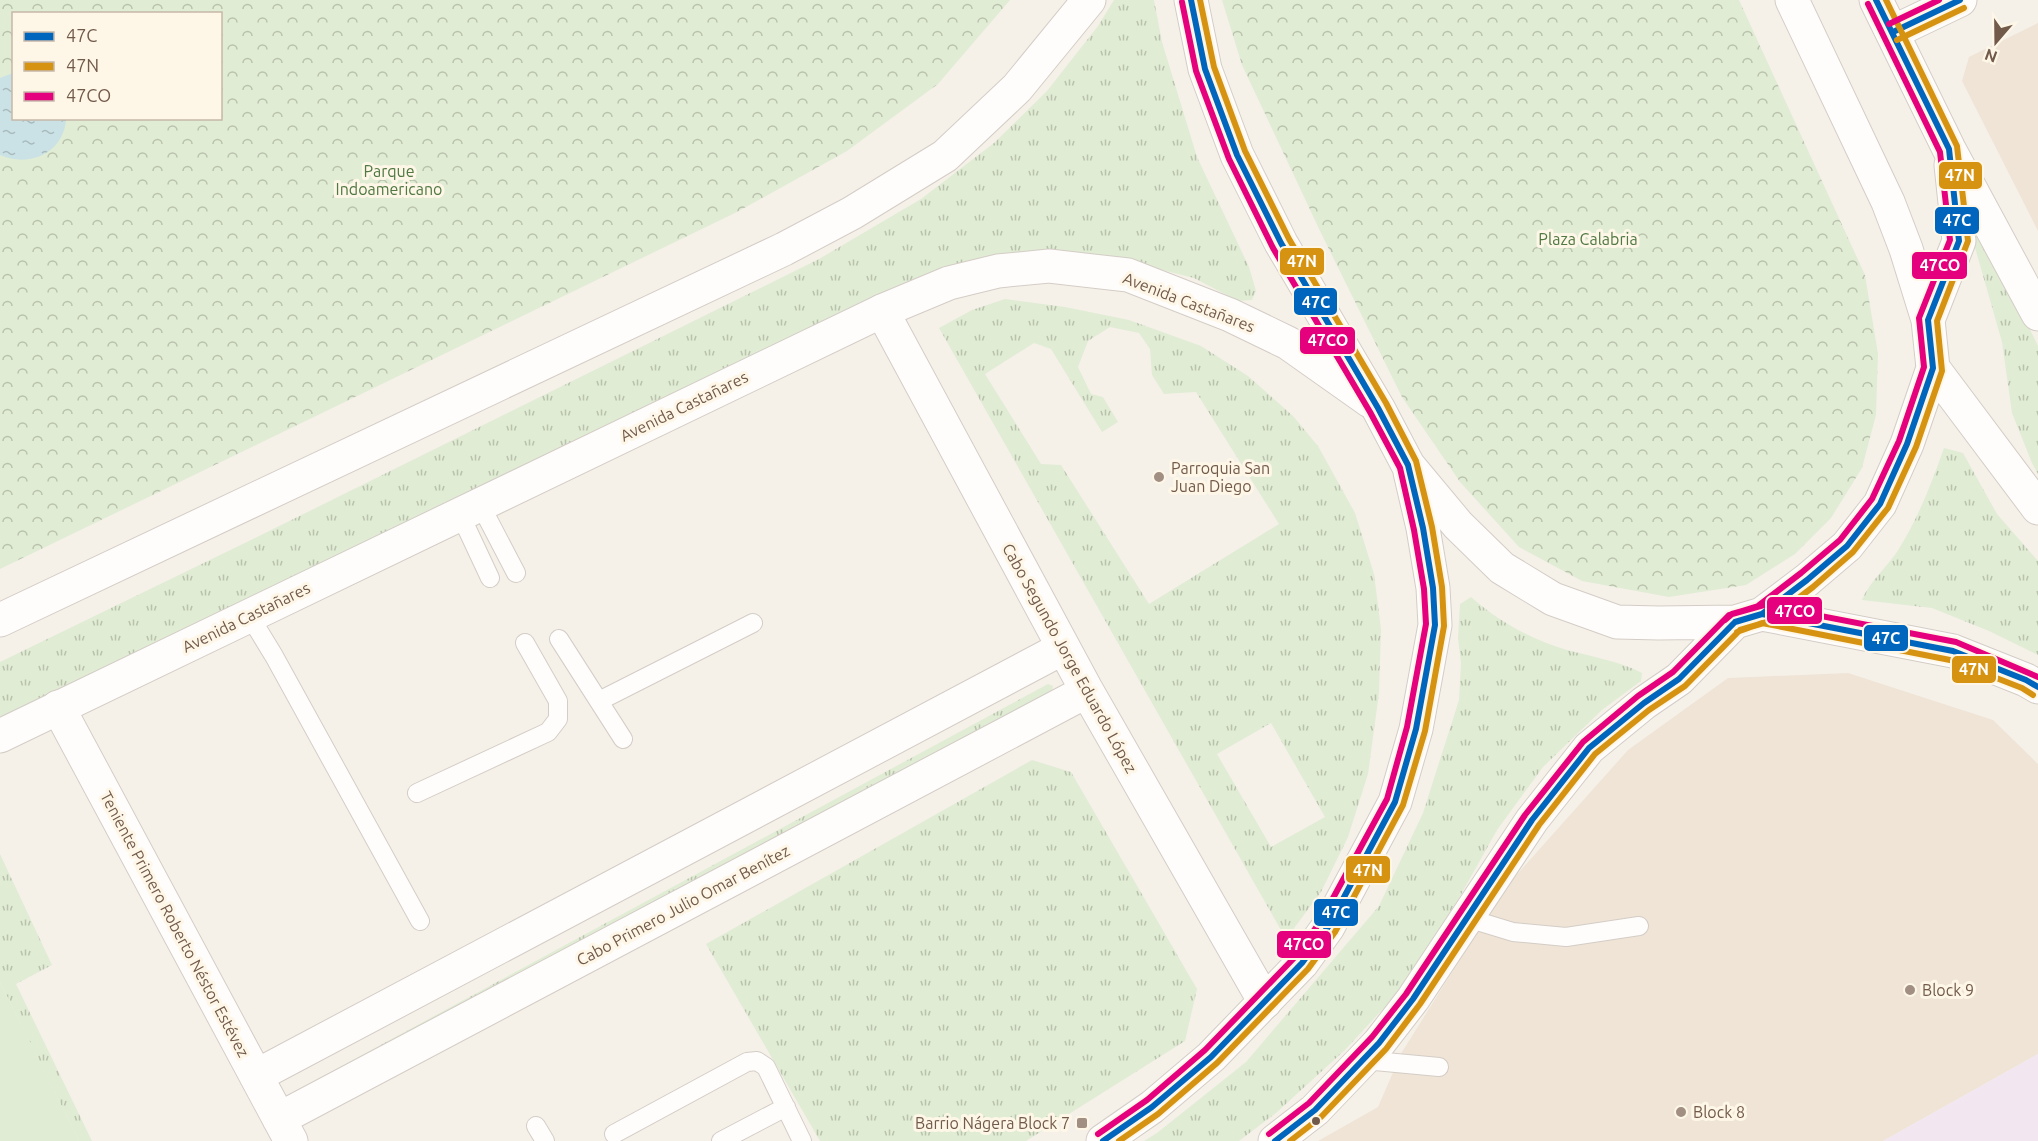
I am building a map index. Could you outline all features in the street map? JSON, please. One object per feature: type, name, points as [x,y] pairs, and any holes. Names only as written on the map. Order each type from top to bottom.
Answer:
[{"type":"street","points":[[0,620],[784,249],[852,213],[945,156],[1017,88],[1089,0]]},
{"type":"street","points":[[1191,0],[1205,69],[1238,156],[1281,243],[1378,408],[1408,465],[1458,525],[1502,568],[1553,599],[1617,622],[1748,618],[1953,651],[2038,687]]},
{"type":"street","points":[[1275,1141],[1314,1110],[1364,1060],[1413,999],[1532,820],[1589,748],[1644,703],[1679,679],[1748,618],[1808,580],[1847,546],[1880,504],[1907,444],[1933,368],[1928,320],[1906,249],[1888,202],[1792,0]]},
{"type":"street","points":[[1876,0],[1949,149],[2038,314]]},
{"type":"street","points":[[1893,32],[1959,0]]},
{"type":"street","points":[[1928,320],[1959,241],[1949,149]]},
{"type":"street","name":"Avenida Castañares","points":[[0,736],[882,310],[949,283],[998,271],[1049,266],[1128,275],[1230,315],[1288,344],[1378,408]]},
{"type":"street","name":"Cabo Segundo Jorge Eduardo López","points":[[882,310],[1063,648],[1265,1002]]},
{"type":"street","points":[[1933,368],[2038,508]]},
{"type":"street","points":[[1103,1141],[1152,1107],[1211,1057],[1302,963],[1328,927],[1395,802],[1416,729],[1435,625],[1433,588],[1423,528],[1408,465]]},
{"type":"street","points":[[256,1076],[1063,648]]},
{"type":"street","name":"Cabo Primero Julio Omar Benítez","points":[[285,1130],[1087,691]]},
{"type":"street","name":"Teniente Primero Roberto Néstor Estévez","points":[[58,708],[285,1130]]},
{"type":"lane","points":[[470,509],[516,573]]},
{"type":"lane","points":[[470,509],[490,578]]},
{"type":"lane","points":[[249,615],[274,656],[420,921]]},
{"type":"lane","points":[[599,701],[753,623]]},
{"type":"lane","points":[[560,639],[623,739]]},
{"type":"lane","points":[[417,793],[548,732],[558,719],[558,701],[525,644]]},
{"type":"lane","points":[[1467,918],[1513,932],[1566,937],[1639,926]]},
{"type":"lane","points":[[1364,1060],[1439,1067]]},
{"type":"lane","points":[[614,1134],[747,1062],[757,1061],[766,1066],[802,1141]]},
{"type":"lane","points":[[721,1141],[786,1107]]},
{"type":"shaded area","points":[[2038,23],[2038,231],[1962,81],[1969,57]]},
{"type":"shaded area","points":[[1848,673],[1993,720],[2038,764],[2038,1054],[1883,1141],[1318,1141],[1378,1107],[1402,1052],[1504,889],[1628,750],[1728,678]]},
{"type":"shaded area","points":[[2038,1054],[2038,1141],[1883,1141]]},
{"type":"green space","name":"Parque Indoamericano","points":[[0,0],[1010,0],[938,84],[847,151],[737,212],[0,569]]},
{"type":"green space","points":[[1114,0],[1154,0],[1162,42],[1197,157],[1249,267],[1256,291],[1252,300],[1238,301],[1194,278],[1138,264],[1057,251],[993,255],[920,278],[0,723],[0,662],[819,259],[921,199],[994,143],[1047,91],[1098,26]]},
{"type":"green space","name":"Plaza Calabria","points":[[1222,0],[1739,0],[1865,275],[1878,354],[1876,415],[1862,468],[1831,518],[1795,554],[1746,585],[1669,597],[1582,581],[1519,547],[1460,482],[1402,397],[1242,65]]},
{"type":"green space","points":[[1973,211],[2038,346],[2038,474],[2012,413],[2002,342],[1968,223]]},
{"type":"green space","points":[[1005,299],[1065,307],[1129,320],[1201,346],[1248,376],[1293,416],[1318,446],[1355,513],[1374,574],[1381,629],[1379,693],[1368,774],[1348,837],[1321,892],[1286,939],[939,328],[972,310]],"holes":[[[1110,327],[1139,333],[1150,349],[1152,375],[1164,394],[1196,392],[1279,524],[1149,604],[1061,465],[1041,464],[985,374],[1034,343],[1051,349],[1102,432],[1118,422],[1103,397],[1091,394],[1078,367],[1088,341]],[[1271,723],[1325,817],[1271,847],[1217,754]]]},
{"type":"green space","points":[[1944,448],[1963,453],[1997,514],[2038,561],[2038,655],[1989,631],[1932,608],[1862,600],[1907,535],[1925,499]]},
{"type":"green space","points":[[1471,597],[1504,622],[1528,635],[1554,646],[1633,669],[1642,673],[1641,681],[1602,710],[1543,767],[1497,830],[1454,907],[1394,997],[1345,1050],[1276,1113],[1239,1141],[1144,1141],[1246,1062],[1379,906],[1423,813],[1459,700],[1460,604]]},
{"type":"green space","points":[[1048,684],[1053,686],[1052,692],[299,1094],[301,1088]]},
{"type":"green space","points":[[1032,760],[1071,772],[1197,989],[1185,1041],[1026,1141],[820,1141],[706,944]]},
{"type":"green space","points":[[0,854],[52,965],[16,984],[92,1141],[79,1141],[0,982]]},
{"type":"green space","points":[[0,982],[79,1141],[0,1141]]},
{"type":"water","points":[[12,73],[12,120],[66,120],[59,141],[43,155],[22,160],[0,155],[0,78]]},
{"type":"transit line","name":"47C","points":[[1103,1141],[1152,1107],[1211,1057],[1302,963],[1328,927],[1395,802],[1416,729],[1435,625],[1433,588],[1423,528],[1408,465],[1378,408],[1281,243],[1237,155],[1205,69],[1191,0]]},
{"type":"transit line","name":"47N","points":[[1119,1141],[1158,1114],[1217,1063],[1308,969],[1335,932],[1403,805],[1425,731],[1444,626],[1442,587],[1432,527],[1416,461],[1386,403],[1289,239],[1245,151],[1214,67],[1200,0]]},
{"type":"transit line","name":"47C","points":[[1275,1141],[1315,1110],[1379,1043],[1413,999],[1532,820],[1589,748],[1644,703],[1679,679],[1735,622],[1762,614],[1807,580],[1847,546],[1880,504],[1907,444],[1933,368],[1928,320],[1959,241],[1949,149],[1876,0]]},
{"type":"transit line","name":"47N","points":[[1290,1141],[1321,1117],[1386,1049],[1420,1004],[1539,825],[1595,754],[1649,710],[1685,686],[1740,630],[1767,622],[1813,587],[1853,552],[1888,508],[1916,447],[1942,371],[1937,321],[1968,241],[1957,146],[1886,0]]},
{"type":"transit line","name":"47CO","points":[[1889,24],[1939,0]]},
{"type":"transit line","name":"47C","points":[[1893,32],[1960,0]]},
{"type":"transit line","name":"47CO","points":[[1098,1134],[1147,1100],[1205,1050],[1295,957],[1320,922],[1387,799],[1407,727],[1426,624],[1424,589],[1400,468],[1370,412],[1273,248],[1229,159],[1196,71],[1182,2]]},
{"type":"transit line","name":"47CO","points":[[1269,1134],[1309,1103],[1372,1037],[1406,994],[1525,815],[1583,742],[1638,696],[1673,672],[1729,615],[1758,606],[1801,573],[1840,540],[1872,499],[1899,441],[1924,367],[1919,318],[1950,240],[1940,152],[1868,4]]},
{"type":"transit line","name":"47N","points":[[1897,40],[1964,8]]},
{"type":"transit line","name":"47CO","points":[[1725,620],[1732,614],[1764,605],[1956,642],[2038,677]]},
{"type":"transit line","name":"47C","points":[[1731,626],[1735,622],[1762,614],[1953,651],[2038,687]]},
{"type":"transit line","name":"47N","points":[[1737,632],[1762,623],[1950,660],[2022,688],[2033,695]]},
{"type":"place","name":"Parroquia San Juan Diego","points":[[1159,477]]},
{"type":"place","name":"Block 9","points":[[1910,990]]},
{"type":"place","name":"Block 8","points":[[1681,1112]]},
{"type":"place","name":"Barrio Nágera Block 7","points":[[1082,1123]]}]
